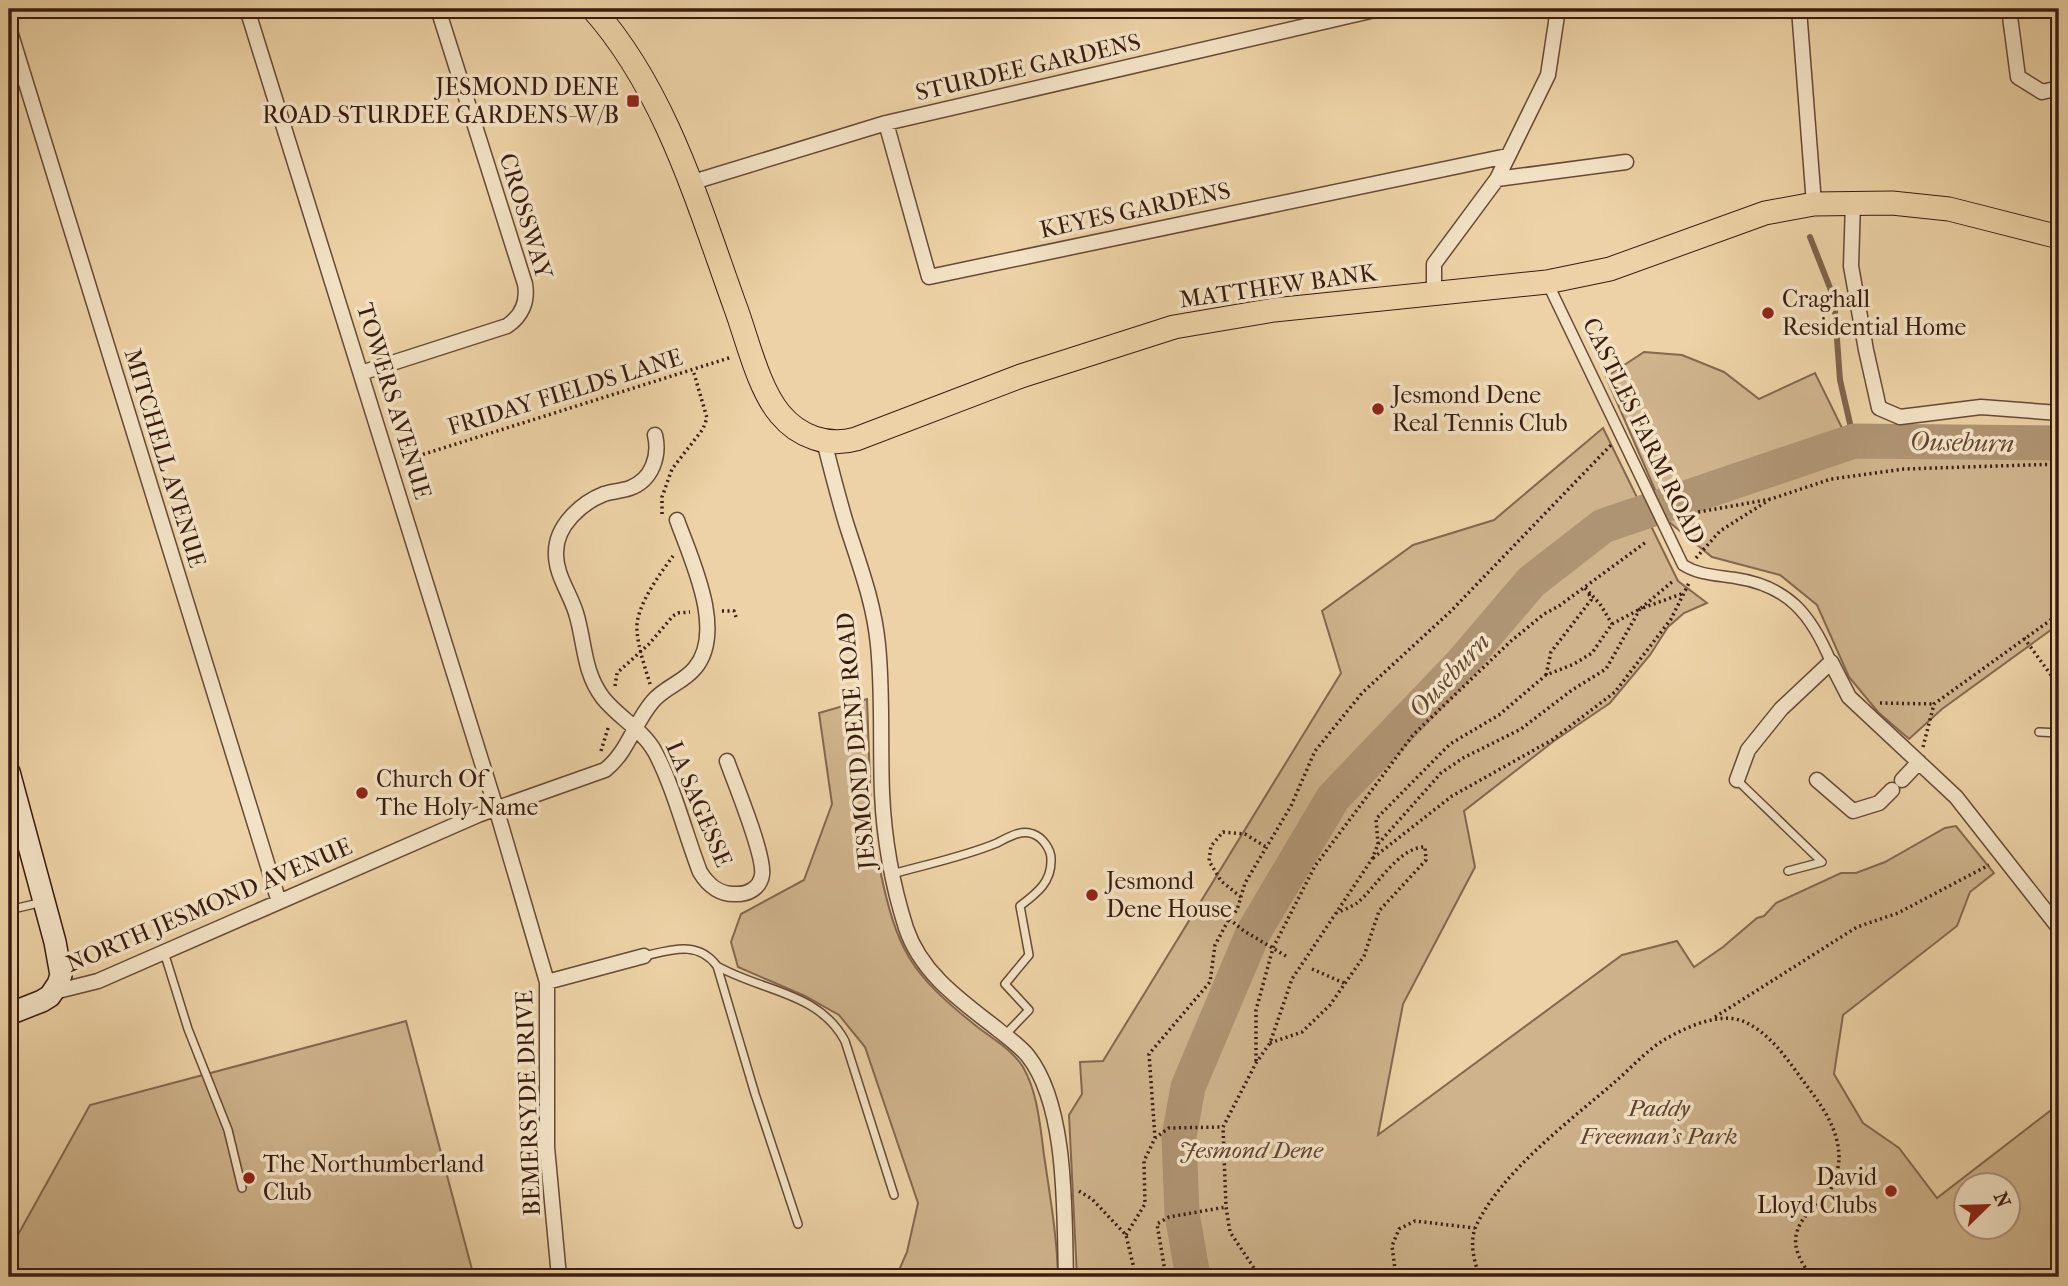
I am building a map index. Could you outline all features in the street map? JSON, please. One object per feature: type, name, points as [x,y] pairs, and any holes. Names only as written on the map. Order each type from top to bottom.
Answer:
[{"type":"main road","points":[[604,12],[651,95],[690,183],[751,351]]},
{"type":"main road","name":"MATTHEW BANK","points":[[751,351],[771,403],[792,426],[824,441],[845,442],[1021,376],[1174,327],[1274,310],[1547,282],[1611,269],[1765,213],[1814,204],[1892,203],[1949,209],[2059,237]]},
{"type":"main road","points":[[9,772],[61,975],[54,992],[42,1002],[9,1014]]},
{"type":"street","name":"TOWERS AVENUE","points":[[247,9],[496,808]]},
{"type":"street","name":"CROSSWAY","points":[[361,373],[507,326],[519,316],[526,300],[525,284],[438,9]]},
{"type":"street","name":"STURDEE GARDENS","points":[[690,183],[886,123],[1380,9]]},
{"type":"street","points":[[1434,292],[1434,264],[1497,179],[1548,75],[1558,9]]},
{"type":"street","points":[[1799,9],[1814,204]]},
{"type":"street","points":[[2009,9],[2018,77],[2042,92],[2059,88]]},
{"type":"street","name":"MITCHELL AVENUE","points":[[9,28],[279,902]]},
{"type":"street","name":"KEYES GARDENS","points":[[886,123],[929,276],[1507,156]]},
{"type":"street","points":[[1497,179],[1626,162]]},
{"type":"street","points":[[1853,202],[1851,266],[1879,408],[1900,417],[1981,407],[2059,413]]},
{"type":"street","name":"CASTLES FARM ROAD","points":[[1547,282],[1683,565],[1695,573],[1759,582],[1781,592],[1806,615],[1849,696],[1956,797],[2057,922]]},
{"type":"street","name":"LA SAGESSE","points":[[655,435],[657,454],[647,476],[638,484],[612,491],[588,503],[564,526],[557,540],[558,569],[578,619],[587,667],[593,683],[653,749],[700,872],[706,882],[723,892],[744,894],[759,884],[762,865],[727,761]]},
{"type":"street","name":"JESMOND DENE ROAD","points":[[824,441],[847,525],[869,589],[876,625],[880,667],[882,795],[892,874],[908,933],[920,958],[936,978],[1027,1055],[1045,1087],[1054,1119],[1062,1180],[1066,1277]]},
{"type":"street","name":"LA SAGESSE","points":[[496,808],[605,771],[620,756],[654,699],[685,678],[701,658],[706,642],[706,611],[670,522]]},
{"type":"street","points":[[1737,780],[1748,750],[1781,709],[1831,662]]},
{"type":"street","points":[[1816,780],[1853,811],[1879,803],[1919,762]]},
{"type":"street","name":"NORTH JESMOND AVENUE","points":[[54,992],[98,981],[496,808]]},
{"type":"street","name":"BEMERSYDE DRIVE","points":[[496,808],[547,982],[547,1147],[559,1277]]},
{"type":"street","points":[[547,982],[644,956]]},
{"type":"lane","points":[[2039,732],[2059,733]]},
{"type":"lane","points":[[1737,780],[1822,862],[1788,871]]},
{"type":"lane","points":[[892,874],[975,852],[1019,833],[1032,833],[1044,842],[1051,856],[1050,872],[1044,887],[1020,906],[1029,956],[1004,985],[1029,1010],[1005,1035]]},
{"type":"lane","points":[[9,910],[44,901]]},
{"type":"lane","points":[[644,956],[693,948],[710,957],[717,966],[737,978],[809,1003],[826,1014],[838,1027],[845,1041],[894,1195]]},
{"type":"lane","points":[[164,952],[188,1029],[228,1130],[242,1188]]},
{"type":"lane","points":[[717,966],[798,1224]]},
{"type":"path","name":"FRIDAY FIELDS LANE","points":[[390,465],[751,351]]},
{"type":"path","points":[[670,522],[662,497],[666,481],[679,456],[703,429],[707,418],[693,370]]},
{"type":"path","points":[[1156,1138],[1149,1054],[1210,982],[1215,946],[1229,919],[1237,910],[1245,883],[1291,806],[1315,751],[1362,692],[1451,611],[1620,436]]},
{"type":"path","points":[[1682,515],[1771,499],[1831,479],[1904,469],[2059,464]]},
{"type":"path","points":[[1692,563],[1720,531],[1771,499]]},
{"type":"path","points":[[1256,1063],[1256,1010],[1273,948],[1315,866],[1413,735],[1544,614],[1585,588],[1646,542]]},
{"type":"path","points":[[654,699],[636,628],[640,611],[676,552]]},
{"type":"path","points":[[1260,1277],[1230,1232],[1226,1207],[1223,1127],[1269,1043],[1292,979],[1372,859],[1378,844],[1441,773],[1463,758],[1521,729],[1572,690],[1606,669],[1640,609],[1672,581]]},
{"type":"path","points":[[1546,675],[1551,652],[1591,600],[1585,588]]},
{"type":"path","points":[[1372,859],[1452,796],[1552,740],[1615,692],[1671,619],[1684,593],[1640,609],[1612,624],[1592,653],[1574,664],[1546,675],[1499,715],[1450,744],[1376,819],[1378,844]]},
{"type":"path","points":[[1588,594],[1600,604],[1612,624]]},
{"type":"path","points":[[599,754],[606,731],[626,701],[618,693],[615,678],[621,668],[641,652],[673,616],[683,612],[734,611],[736,617]]},
{"type":"path","points":[[1856,703],[1934,704],[2059,614]]},
{"type":"path","points":[[2024,638],[2059,686]]},
{"type":"path","points":[[1919,762],[1934,704]]},
{"type":"path","points":[[1241,897],[1221,881],[1209,861],[1212,846],[1223,832],[1245,834],[1266,847]]},
{"type":"path","points":[[1269,1043],[1302,1032],[1330,1005],[1364,956],[1379,911],[1426,860],[1425,847],[1418,847],[1387,869],[1357,902],[1334,915]]},
{"type":"path","points":[[1480,1277],[1472,1259],[1475,1228],[1496,1196],[1532,1153],[1664,1040],[1713,1018],[1857,927],[1898,912],[2003,858]]},
{"type":"path","points":[[1229,919],[1286,956]]},
{"type":"path","points":[[1312,969],[1344,983]]},
{"type":"path","points":[[1713,1018],[1744,1022],[1778,1045],[1819,1101],[1833,1127],[1839,1158],[1834,1180],[1826,1197],[1809,1212],[1799,1227],[1795,1243],[1796,1253],[1812,1277]]},
{"type":"path","points":[[1126,1235],[1145,1204],[1144,1161],[1156,1138],[1169,1128],[1223,1127]]},
{"type":"path","points":[[1062,1180],[1092,1199],[1126,1235],[1136,1277]]},
{"type":"path","points":[[1166,1277],[1157,1224],[1169,1217],[1226,1207]]},
{"type":"path","points":[[1396,1277],[1392,1246],[1399,1228],[1415,1222],[1475,1228]]},
{"type":"green space","points":[[1644,352],[1682,355],[1724,372],[1759,399],[1815,373],[1842,428],[1988,433],[2059,432],[2059,624],[1942,709],[1909,739],[1878,712],[1849,677],[1817,605],[1780,575],[1712,557],[1669,522],[1606,377]]},
{"type":"green space","points":[[1603,428],[1678,581],[1707,603],[1684,613],[1668,627],[1650,655],[1610,703],[1554,741],[1464,811],[1475,867],[1403,1004],[1378,1135],[1622,955],[1677,941],[1694,967],[1757,918],[1764,916],[1776,903],[1841,873],[1856,873],[1885,862],[1945,828],[1956,826],[1994,873],[1970,892],[1957,926],[1843,1015],[1834,1074],[1863,1123],[1899,1148],[1937,1198],[1952,1186],[1952,1240],[2022,1240],[2022,1170],[1973,1170],[2059,1104],[2059,1277],[1077,1277],[1069,1115],[1082,1094],[1080,1062],[1103,1061],[1341,673],[1322,611],[1413,545],[1494,520]]},
{"type":"green space","points":[[867,699],[872,838],[867,846],[870,865],[880,870],[893,921],[909,958],[953,1007],[1013,1055],[1028,1077],[1040,1121],[1055,1231],[1058,1277],[896,1277],[907,1252],[918,1203],[865,1047],[839,1015],[805,996],[738,967],[731,942],[741,914],[804,880],[832,804],[819,713]]},
{"type":"green space","name":"The Northumberland Club","points":[[406,1021],[474,1277],[9,1277],[9,1251],[90,1105]]},
{"type":"waterway","points":[[1810,237],[1834,298],[1840,380],[1854,441]]},
{"type":"waterway","name":"Ouseburn","points":[[1193,1277],[1182,1214],[1179,1137],[1188,1087],[1253,933],[1333,798],[1461,664],[1531,582],[1603,526],[1854,441],[2059,443]]},
{"type":"place","name":"JESMOND DENE ROAD-STURDEE GARDENS-W/B","points":[[633,101]]},
{"type":"place","name":"Craghall Residential Home","points":[[1768,313]]},
{"type":"place","name":"Jesmond Dene Real Tennis Club","points":[[1378,409]]},
{"type":"place","name":"Church Of The Holy Name","points":[[362,793]]},
{"type":"place","name":"Jesmond Dene House","points":[[1092,895]]},
{"type":"place","name":"The Northumberland Club","points":[[249,1178]]},
{"type":"place","name":"David Lloyd Clubs","points":[[1891,1191]]},
{"type":"park label","name":"Paddy Freeman's Park","points":[[1659,1122]]},
{"type":"park label","name":"Jesmond Dene","points":[[1251,1150]]}]
